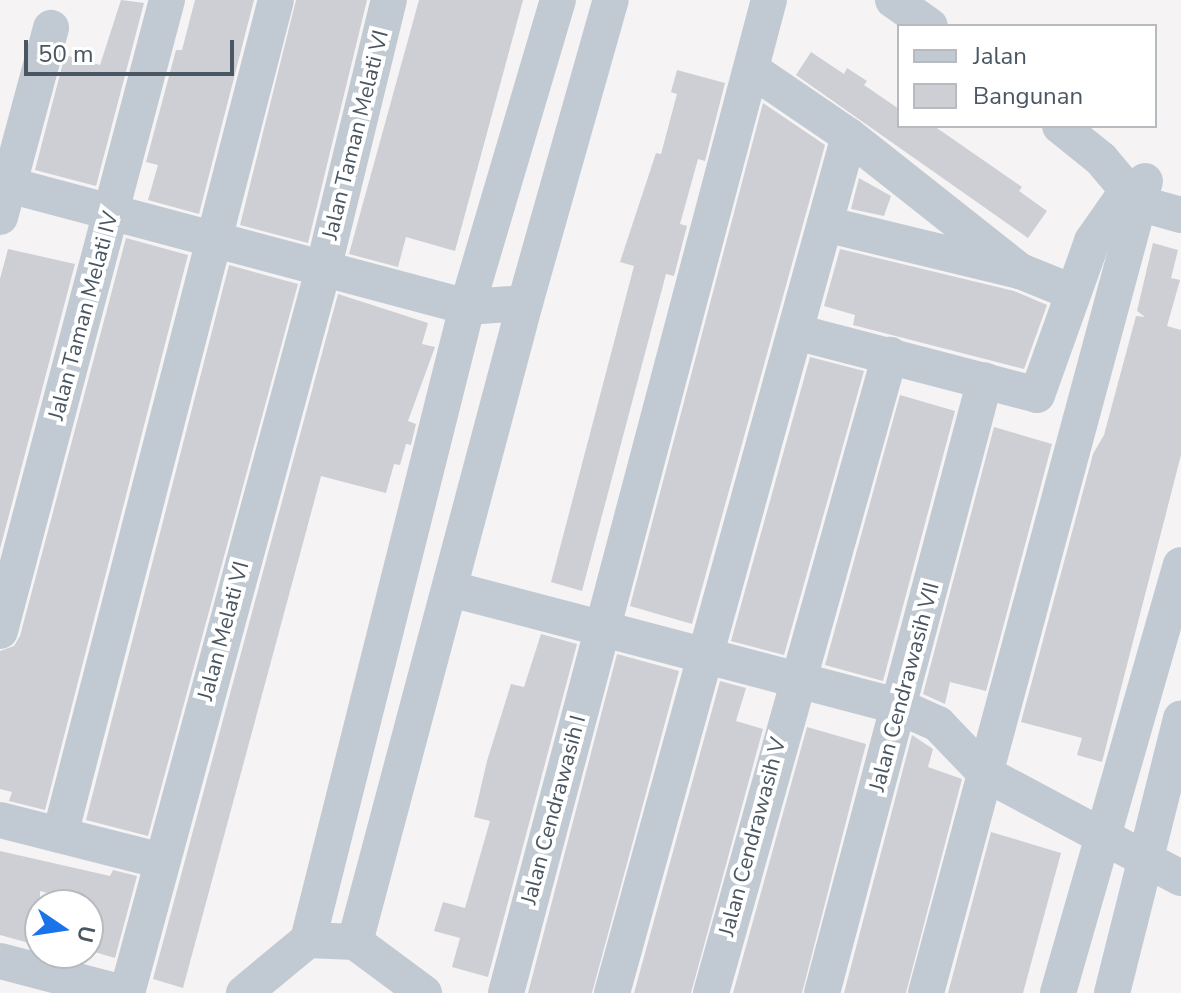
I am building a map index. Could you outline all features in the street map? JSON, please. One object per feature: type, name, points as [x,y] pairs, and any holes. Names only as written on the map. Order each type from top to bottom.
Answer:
[{"type":"street","name":"Jalan Taman Melati IV","points":[[0,631],[167,0]]},
{"type":"street","points":[[60,835],[276,0]]},
{"type":"street","name":"Jalan Taman Melati VI","points":[[323,270],[389,0]]},
{"type":"street","points":[[244,993],[308,940],[467,307],[558,0]]},
{"type":"street","points":[[355,942],[525,303],[611,0]]},
{"type":"street","name":"Jalan Cendrawasih I","points":[[506,993],[769,0]]},
{"type":"street","points":[[893,0],[927,24]]},
{"type":"street","points":[[51,28],[4,201],[111,212],[467,307],[525,303]]},
{"type":"street","points":[[752,70],[849,136],[1020,271]]},
{"type":"street","points":[[1062,128],[1136,191],[1181,215]]},
{"type":"street","points":[[612,993],[849,136]]},
{"type":"street","points":[[796,332],[1037,395],[1072,292],[1103,220],[1136,191],[1181,190]]},
{"type":"street","points":[[926,993],[986,774],[1136,191]]},
{"type":"street","points":[[825,224],[1020,271],[1072,292]]},
{"type":"street","name":"Jalan Melati VI","points":[[125,993],[323,270]]},
{"type":"street","name":"Jalan Cendrawasih V","points":[[711,993],[795,680],[890,355]]},
{"type":"street","name":"Jalan Cendrawasih VII","points":[[822,993],[985,380]]},
{"type":"street","points":[[1058,993],[1181,565]]},
{"type":"street","points":[[451,589],[900,707],[938,724],[986,774],[1181,878]]},
{"type":"street","points":[[1112,993],[1143,859],[1181,719]]},
{"type":"street","points":[[0,820],[162,861]]},
{"type":"street","points":[[308,940],[355,942],[424,993]]},
{"type":"street","points":[[0,961],[125,993]]},
{"type":"building","points":[[121,0],[144,3],[96,186],[35,170],[65,55],[100,65]]},
{"type":"building","points":[[195,0],[254,0],[199,214],[148,200],[158,165],[146,162],[176,50],[182,50]]},
{"type":"building","points":[[296,0],[367,0],[308,243],[240,225]]},
{"type":"building","points":[[419,0],[523,0],[455,251],[406,237],[398,267],[349,254]]},
{"type":"building","points":[[811,52],[844,74],[847,68],[867,81],[864,85],[897,108],[897,128],[937,128],[1022,187],[1019,191],[1047,211],[1028,238],[796,75]]},
{"type":"building","points":[[677,70],[725,83],[705,161],[698,159],[680,224],[687,226],[674,276],[666,274],[582,591],[551,582],[634,266],[620,262],[656,153],[661,154],[677,94],[671,92]]},
{"type":"building","points":[[763,103],[825,145],[692,624],[630,606]]},
{"type":"building","points":[[859,178],[891,196],[884,216],[851,209]]},
{"type":"building","points":[[126,238],[188,255],[45,810],[9,801],[12,792],[0,789],[0,651],[14,646],[20,636]]},
{"type":"building","points":[[1153,243],[1178,250],[1171,278],[1180,280],[1167,326],[1181,330],[1181,455],[1102,762],[1077,755],[1082,738],[1021,722],[1093,454],[1104,435],[1136,316],[1145,317],[1137,311]]},
{"type":"building","points":[[8,249],[75,264],[0,549],[0,279]]},
{"type":"building","points":[[840,249],[1014,291],[1047,305],[1024,369],[853,325],[855,315],[824,306]]},
{"type":"building","points":[[229,265],[298,284],[148,836],[86,820]]},
{"type":"building","points":[[338,294],[428,323],[422,344],[435,347],[408,421],[416,424],[411,445],[406,444],[400,465],[394,464],[386,493],[321,476],[183,988],[153,979]]},
{"type":"building","points":[[810,357],[864,371],[784,655],[731,641]]},
{"type":"building","points":[[900,395],[955,411],[883,681],[825,665]]},
{"type":"building","points":[[994,427],[1052,444],[986,691],[950,682],[945,704],[923,694]]},
{"type":"building","points":[[541,634],[577,644],[488,977],[452,967],[460,938],[434,931],[443,902],[465,908],[490,821],[474,817],[487,761],[511,684],[524,687]]},
{"type":"building","points":[[617,654],[679,671],[592,993],[528,993]]},
{"type":"building","points":[[720,681],[746,688],[736,721],[763,729],[691,993],[634,993]]},
{"type":"building","points":[[807,727],[866,744],[802,993],[733,993]]},
{"type":"building","points":[[912,735],[933,749],[928,767],[962,779],[906,993],[844,993]]},
{"type":"building","points":[[991,832],[1061,853],[1023,993],[948,993]]},
{"type":"building","points":[[0,851],[110,876],[113,870],[137,876],[115,958],[104,955],[104,889],[24,889],[24,942],[0,935]]}]
